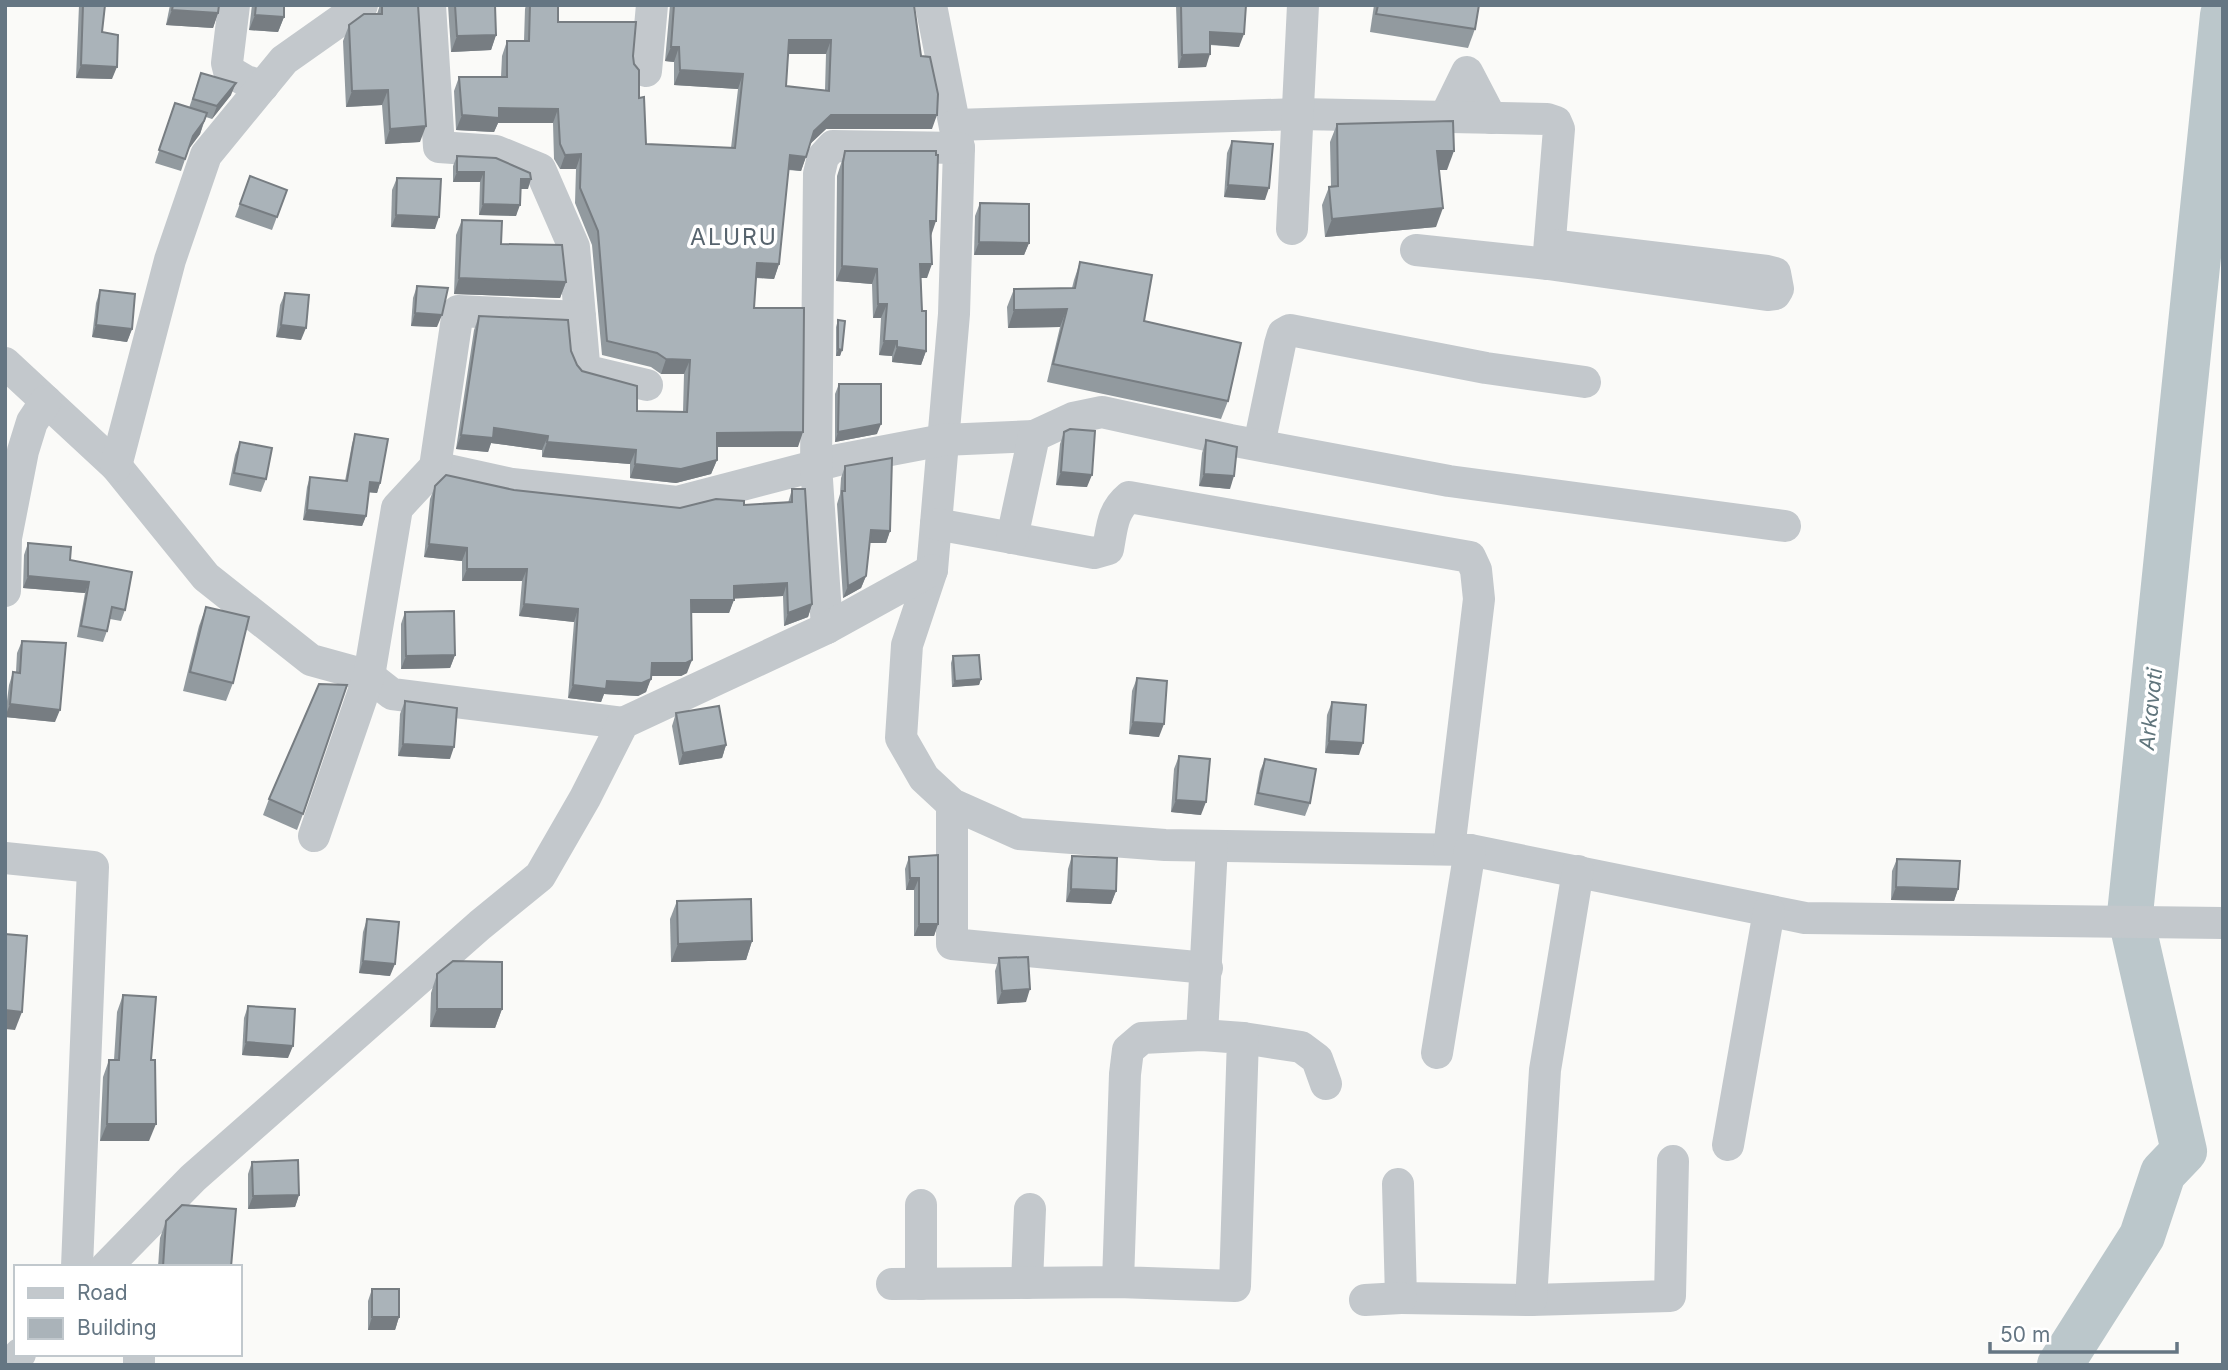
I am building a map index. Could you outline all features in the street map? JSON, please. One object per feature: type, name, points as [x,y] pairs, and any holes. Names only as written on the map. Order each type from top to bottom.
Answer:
[{"type":"street","points":[[234,5],[227,63],[229,71],[246,81],[263,86]]},
{"type":"street","points":[[116,466],[170,260],[206,155],[284,60],[362,5]]},
{"type":"street","points":[[430,5],[439,147],[496,151],[540,169],[575,247],[584,363],[588,371],[647,385]]},
{"type":"street","points":[[646,71],[652,5]]},
{"type":"street","points":[[931,5],[957,137],[954,314],[932,570],[907,645],[901,738],[924,778],[952,804],[1019,834],[1165,845],[1460,849],[1805,919],[2223,923]]},
{"type":"street","points":[[1292,229],[1303,5]]},
{"type":"street","points":[[1445,117],[1467,72],[1491,118]]},
{"type":"street","points":[[827,628],[816,465],[819,174],[823,157],[833,146],[1298,114],[1535,118],[1556,122],[1559,135],[1549,255]]},
{"type":"street","points":[[1416,250],[1549,255],[1767,271],[1775,273],[1778,289],[1775,294],[1767,295],[1549,255]]},
{"type":"street","points":[[314,836],[369,676],[397,508],[435,467],[458,311],[580,317]]},
{"type":"street","points":[[1259,445],[1280,344],[1283,334],[1290,330],[1486,368],[1585,382]]},
{"type":"street","points":[[5,363],[116,466],[206,577],[311,660],[369,676],[393,694],[623,723],[827,628],[932,570]]},
{"type":"street","points":[[5,591],[6,538],[23,450],[32,422],[46,401]]},
{"type":"street","points":[[435,467],[512,484],[677,502],[816,465],[943,440],[1034,436],[1073,418],[1102,412],[1449,481],[1785,526]]},
{"type":"street","points":[[1012,538],[1034,436]]},
{"type":"street","points":[[936,524],[1094,553],[1108,549],[1112,523],[1119,505],[1129,497],[1471,557],[1476,570],[1479,599],[1460,849],[1437,1054]]},
{"type":"street","points":[[108,1265],[203,1169],[480,925],[540,876],[585,798],[623,723]]},
{"type":"street","points":[[952,804],[952,944],[1207,968]]},
{"type":"street","points":[[1202,1035],[1212,846]]},
{"type":"street","points":[[5,858],[93,867],[76,1265]]},
{"type":"street","points":[[1531,1300],[1545,1070],[1578,872]]},
{"type":"street","points":[[1728,1145],[1769,911]]},
{"type":"street","points":[[1118,1282],[1128,1050],[1142,1038],[1202,1035],[1301,1047],[1317,1059],[1326,1084]]},
{"type":"street","points":[[921,1205],[906,1284],[1118,1282],[1235,1286],[1243,1038]]},
{"type":"street","points":[[1365,1300],[1531,1300],[1670,1296],[1673,1161]]},
{"type":"street","points":[[1398,1184],[1401,1298]]},
{"type":"street","points":[[1027,1283],[1030,1209]]},
{"type":"street","points":[[139,1233],[141,1265]]},
{"type":"building","points":[[83,5],[105,5],[102,32],[118,35],[117,67],[81,65]]},
{"type":"building","points":[[173,5],[219,5],[218,13],[172,10]]},
{"type":"building","points":[[256,5],[284,5],[284,17],[255,15]]},
{"type":"building","points":[[382,5],[418,5],[426,126],[390,129],[388,90],[352,91],[349,25],[364,14],[382,14]]},
{"type":"building","points":[[455,5],[495,5],[496,35],[457,36]]},
{"type":"building","points":[[530,5],[558,5],[558,22],[636,22],[633,56],[634,64],[639,70],[639,98],[644,97],[646,144],[735,148],[743,74],[680,70],[679,47],[671,47],[674,5],[914,5],[921,56],[930,57],[938,94],[937,115],[831,115],[814,131],[806,157],[790,155],[779,264],[757,263],[754,308],[804,308],[803,432],[717,433],[717,460],[681,469],[635,464],[636,450],[547,442],[548,436],[494,428],[493,438],[461,435],[479,316],[568,320],[571,351],[582,371],[637,386],[637,411],[687,412],[690,360],[666,359],[657,353],[607,341],[598,231],[580,188],[581,154],[565,155],[560,144],[558,109],[499,108],[499,118],[462,115],[459,77],[507,77],[507,41],[529,41]],"holes":[[[789,40],[831,40],[829,91],[786,86]]]},
{"type":"building","points":[[1181,5],[1246,5],[1244,34],[1210,32],[1210,54],[1182,55]]},
{"type":"building","points":[[1378,5],[1479,5],[1475,29],[1376,14]]},
{"type":"building","points":[[201,73],[236,83],[217,106],[193,99]]},
{"type":"building","points":[[175,103],[207,113],[193,136],[185,159],[159,150]]},
{"type":"building","points":[[1453,121],[1454,151],[1437,151],[1443,208],[1332,219],[1329,187],[1338,186],[1337,124]]},
{"type":"building","points":[[1232,141],[1273,144],[1269,188],[1228,185]]},
{"type":"building","points":[[845,151],[936,151],[938,155],[936,221],[930,221],[932,264],[920,264],[922,311],[926,311],[926,351],[897,347],[897,341],[884,341],[887,304],[878,304],[877,269],[842,266]]},
{"type":"building","points":[[457,156],[496,158],[530,173],[531,179],[521,179],[520,205],[483,204],[484,172],[457,172]]},
{"type":"building","points":[[250,176],[287,190],[277,217],[240,204]]},
{"type":"building","points":[[397,178],[441,179],[439,217],[396,215]]},
{"type":"building","points":[[980,203],[1029,204],[1029,243],[979,242]]},
{"type":"building","points":[[462,220],[502,221],[501,244],[562,245],[566,282],[459,278]]},
{"type":"building","points":[[1080,262],[1152,275],[1144,321],[1241,343],[1228,401],[1053,364],[1067,309],[1014,310],[1014,289],[1075,288]]},
{"type":"building","points":[[417,286],[448,288],[442,315],[415,313]]},
{"type":"building","points":[[100,290],[135,294],[132,329],[96,325]]},
{"type":"building","points":[[285,293],[309,295],[306,328],[281,325]]},
{"type":"building","points":[[838,320],[845,321],[842,350],[838,349]]},
{"type":"building","points":[[839,384],[881,384],[881,424],[838,432]]},
{"type":"building","points":[[1070,429],[1095,431],[1092,475],[1061,472],[1064,432]]},
{"type":"building","points":[[355,434],[388,439],[380,483],[370,482],[366,516],[307,510],[310,477],[347,481]]},
{"type":"building","points":[[1206,440],[1237,447],[1234,476],[1204,474]]},
{"type":"building","points":[[240,442],[272,448],[266,479],[234,473]]},
{"type":"building","points":[[892,458],[890,531],[871,530],[866,576],[848,586],[842,491],[845,491],[845,466]]},
{"type":"building","points":[[446,475],[514,490],[680,508],[716,499],[744,501],[744,505],[792,502],[792,489],[805,489],[812,604],[788,613],[787,583],[734,586],[734,600],[691,600],[692,660],[686,663],[652,663],[651,679],[642,683],[607,681],[606,689],[573,685],[578,609],[524,604],[527,569],[467,569],[467,548],[429,544],[435,486]]},
{"type":"building","points":[[28,543],[71,547],[70,560],[132,572],[125,610],[112,607],[107,631],[81,626],[89,582],[28,576]]},
{"type":"building","points":[[206,607],[249,617],[233,683],[190,672]]},
{"type":"building","points":[[454,611],[455,655],[406,656],[405,612]]},
{"type":"building","points":[[22,641],[66,643],[60,710],[10,704],[13,672],[20,673]]},
{"type":"building","points":[[979,655],[981,679],[955,681],[953,656]]},
{"type":"building","points":[[1137,678],[1167,681],[1164,724],[1133,722]]},
{"type":"building","points":[[319,684],[347,685],[303,814],[269,799]]},
{"type":"building","points":[[405,701],[457,708],[454,747],[403,744]]},
{"type":"building","points":[[1332,702],[1366,705],[1363,743],[1329,741]]},
{"type":"building","points":[[719,706],[726,745],[683,753],[676,713]]},
{"type":"building","points":[[1179,756],[1210,759],[1206,802],[1176,800]]},
{"type":"building","points":[[1265,759],[1316,769],[1310,803],[1258,793]]},
{"type":"building","points":[[938,855],[938,924],[919,924],[919,878],[910,878],[909,857]]},
{"type":"building","points":[[1072,856],[1117,858],[1116,891],[1071,889]]},
{"type":"building","points":[[1897,859],[1960,861],[1958,889],[1896,887]]},
{"type":"building","points":[[751,899],[752,941],[678,944],[677,901]]},
{"type":"building","points":[[367,919],[399,922],[395,964],[363,961]]},
{"type":"building","points":[[5,934],[27,936],[22,1012],[5,1010]]},
{"type":"building","points":[[1028,957],[1030,989],[1002,991],[999,958]]},
{"type":"building","points":[[453,961],[502,962],[502,1009],[437,1009],[437,974]]},
{"type":"building","points":[[123,995],[156,997],[151,1060],[155,1060],[156,1124],[107,1124],[109,1060],[119,1060]]},
{"type":"building","points":[[248,1006],[295,1009],[293,1046],[246,1042]]},
{"type":"building","points":[[298,1160],[299,1195],[253,1196],[252,1162]]},
{"type":"building","points":[[182,1205],[236,1209],[231,1265],[163,1265],[166,1221]]},
{"type":"building","points":[[372,1289],[399,1289],[399,1317],[372,1317]]},
{"type":"waterway","name":"Arkavati","points":[[2060,1365],[2142,1236],[2163,1173],[2184,1151],[2130,914],[2223,15]]},
{"type":"district","name":"ALURU","points":[[734,237]]}]
